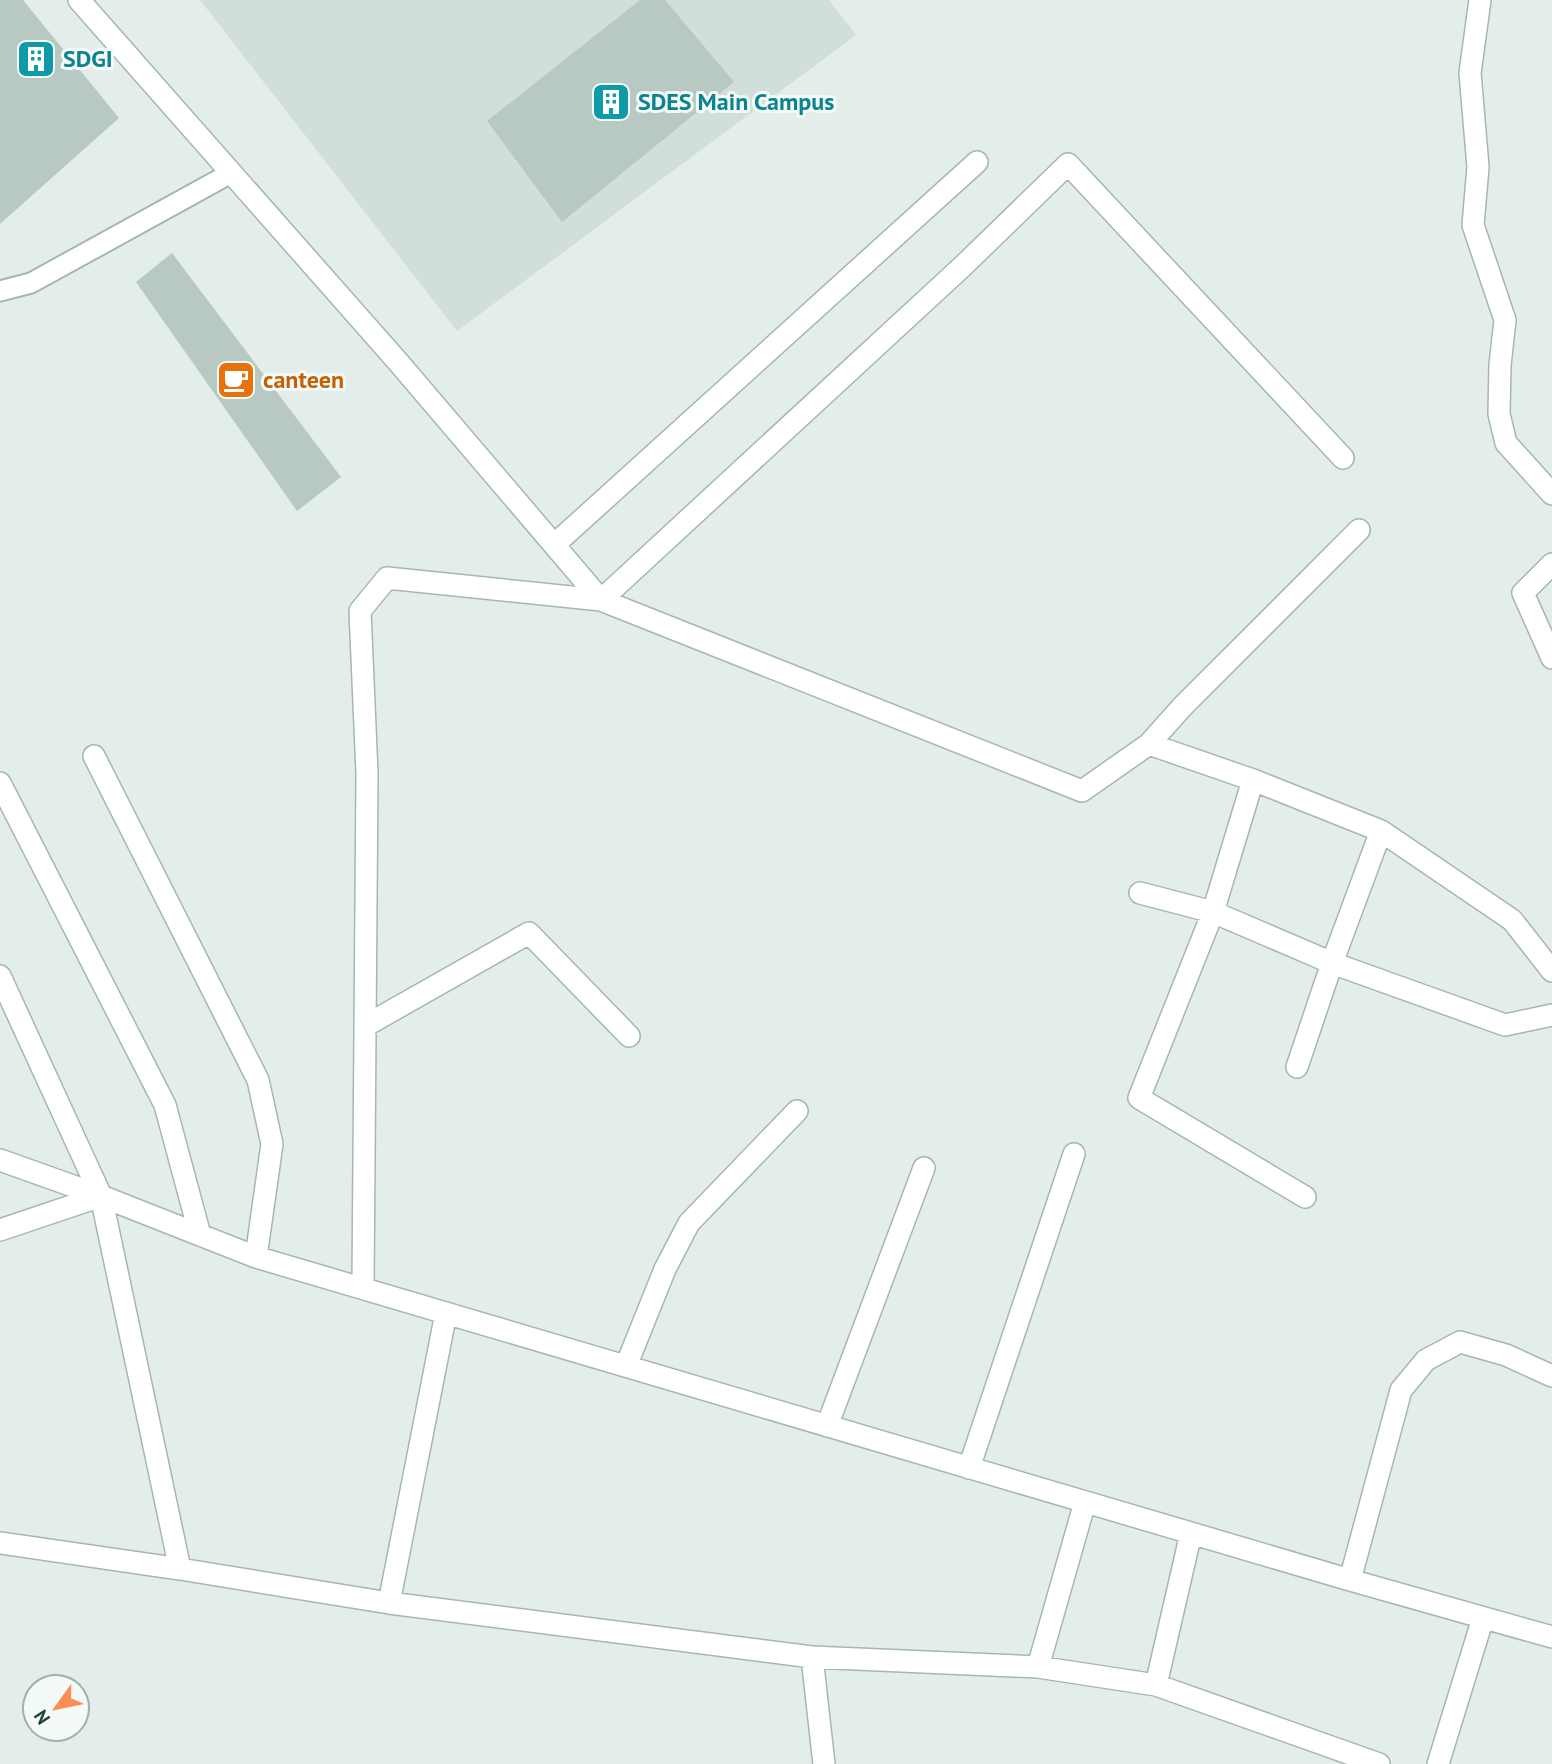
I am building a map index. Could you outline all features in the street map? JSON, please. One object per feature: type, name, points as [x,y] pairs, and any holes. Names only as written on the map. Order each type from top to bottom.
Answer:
[{"type":"street","points":[[79,0],[399,363],[601,600]]},
{"type":"street","points":[[1480,0],[1471,73],[1478,167],[1473,225],[1505,320],[1500,365],[1499,414],[1506,443],[1552,494]]},
{"type":"street","points":[[554,545],[977,162]]},
{"type":"street","points":[[601,600],[964,265],[1068,164],[1343,458]]},
{"type":"street","points":[[363,1288],[367,773],[360,611],[387,578],[601,600],[1082,791],[1149,744],[1182,707],[1359,530]]},
{"type":"street","points":[[1552,564],[1523,593],[1552,658]]},
{"type":"street","points":[[1149,744],[1253,780],[1381,831],[1512,920],[1552,971]]},
{"type":"street","points":[[94,756],[258,1080],[272,1144],[256,1257]]},
{"type":"street","points":[[1253,780],[1213,912],[1139,1098],[1305,1197]]},
{"type":"street","points":[[0,783],[165,1105],[200,1235]]},
{"type":"street","points":[[1297,1067],[1381,831]]},
{"type":"street","points":[[1140,892],[1213,912],[1332,963],[1506,1025],[1552,1015]]},
{"type":"street","points":[[365,1026],[529,933],[629,1036]]},
{"type":"street","points":[[0,976],[101,1196],[180,1569]]},
{"type":"street","points":[[626,1366],[665,1269],[689,1223],[797,1111]]},
{"type":"street","points":[[970,1468],[1074,1154]]},
{"type":"street","points":[[0,1160],[101,1196],[256,1257],[1350,1580],[1552,1637]]},
{"type":"street","points":[[827,1426],[924,1168]]},
{"type":"street","points":[[0,1230],[101,1196]]},
{"type":"street","points":[[389,1603],[446,1313]]},
{"type":"street","points":[[1350,1580],[1401,1390],[1426,1360],[1460,1342],[1506,1355],[1552,1376]]},
{"type":"street","points":[[1038,1667],[1085,1502]]},
{"type":"street","points":[[1156,1685],[1191,1533]]},
{"type":"street","points":[[0,1543],[389,1603],[812,1657],[1038,1667],[1156,1685],[1379,1764]]},
{"type":"street","points":[[1438,1764],[1483,1618]]},
{"type":"street","points":[[812,1657],[824,1764]]},
{"type":"lane","points":[[0,291],[31,283],[232,173]]},
{"type":"shaded area","points":[[200,0],[829,0],[856,35],[457,331]]},
{"type":"building","name":"SDGI","points":[[0,0],[23,0],[119,118],[0,224]]},
{"type":"building","name":"SDES Main Campus","points":[[640,0],[665,0],[734,82],[562,222],[487,121]]},
{"type":"building","name":"canteen","points":[[172,253],[341,477],[297,511],[136,282]]},
{"type":"place","name":"SDGI","points":[[36,59]]},
{"type":"place","name":"SDES Main Campus","points":[[611,102]]},
{"type":"place","name":"canteen","points":[[236,380]]}]
